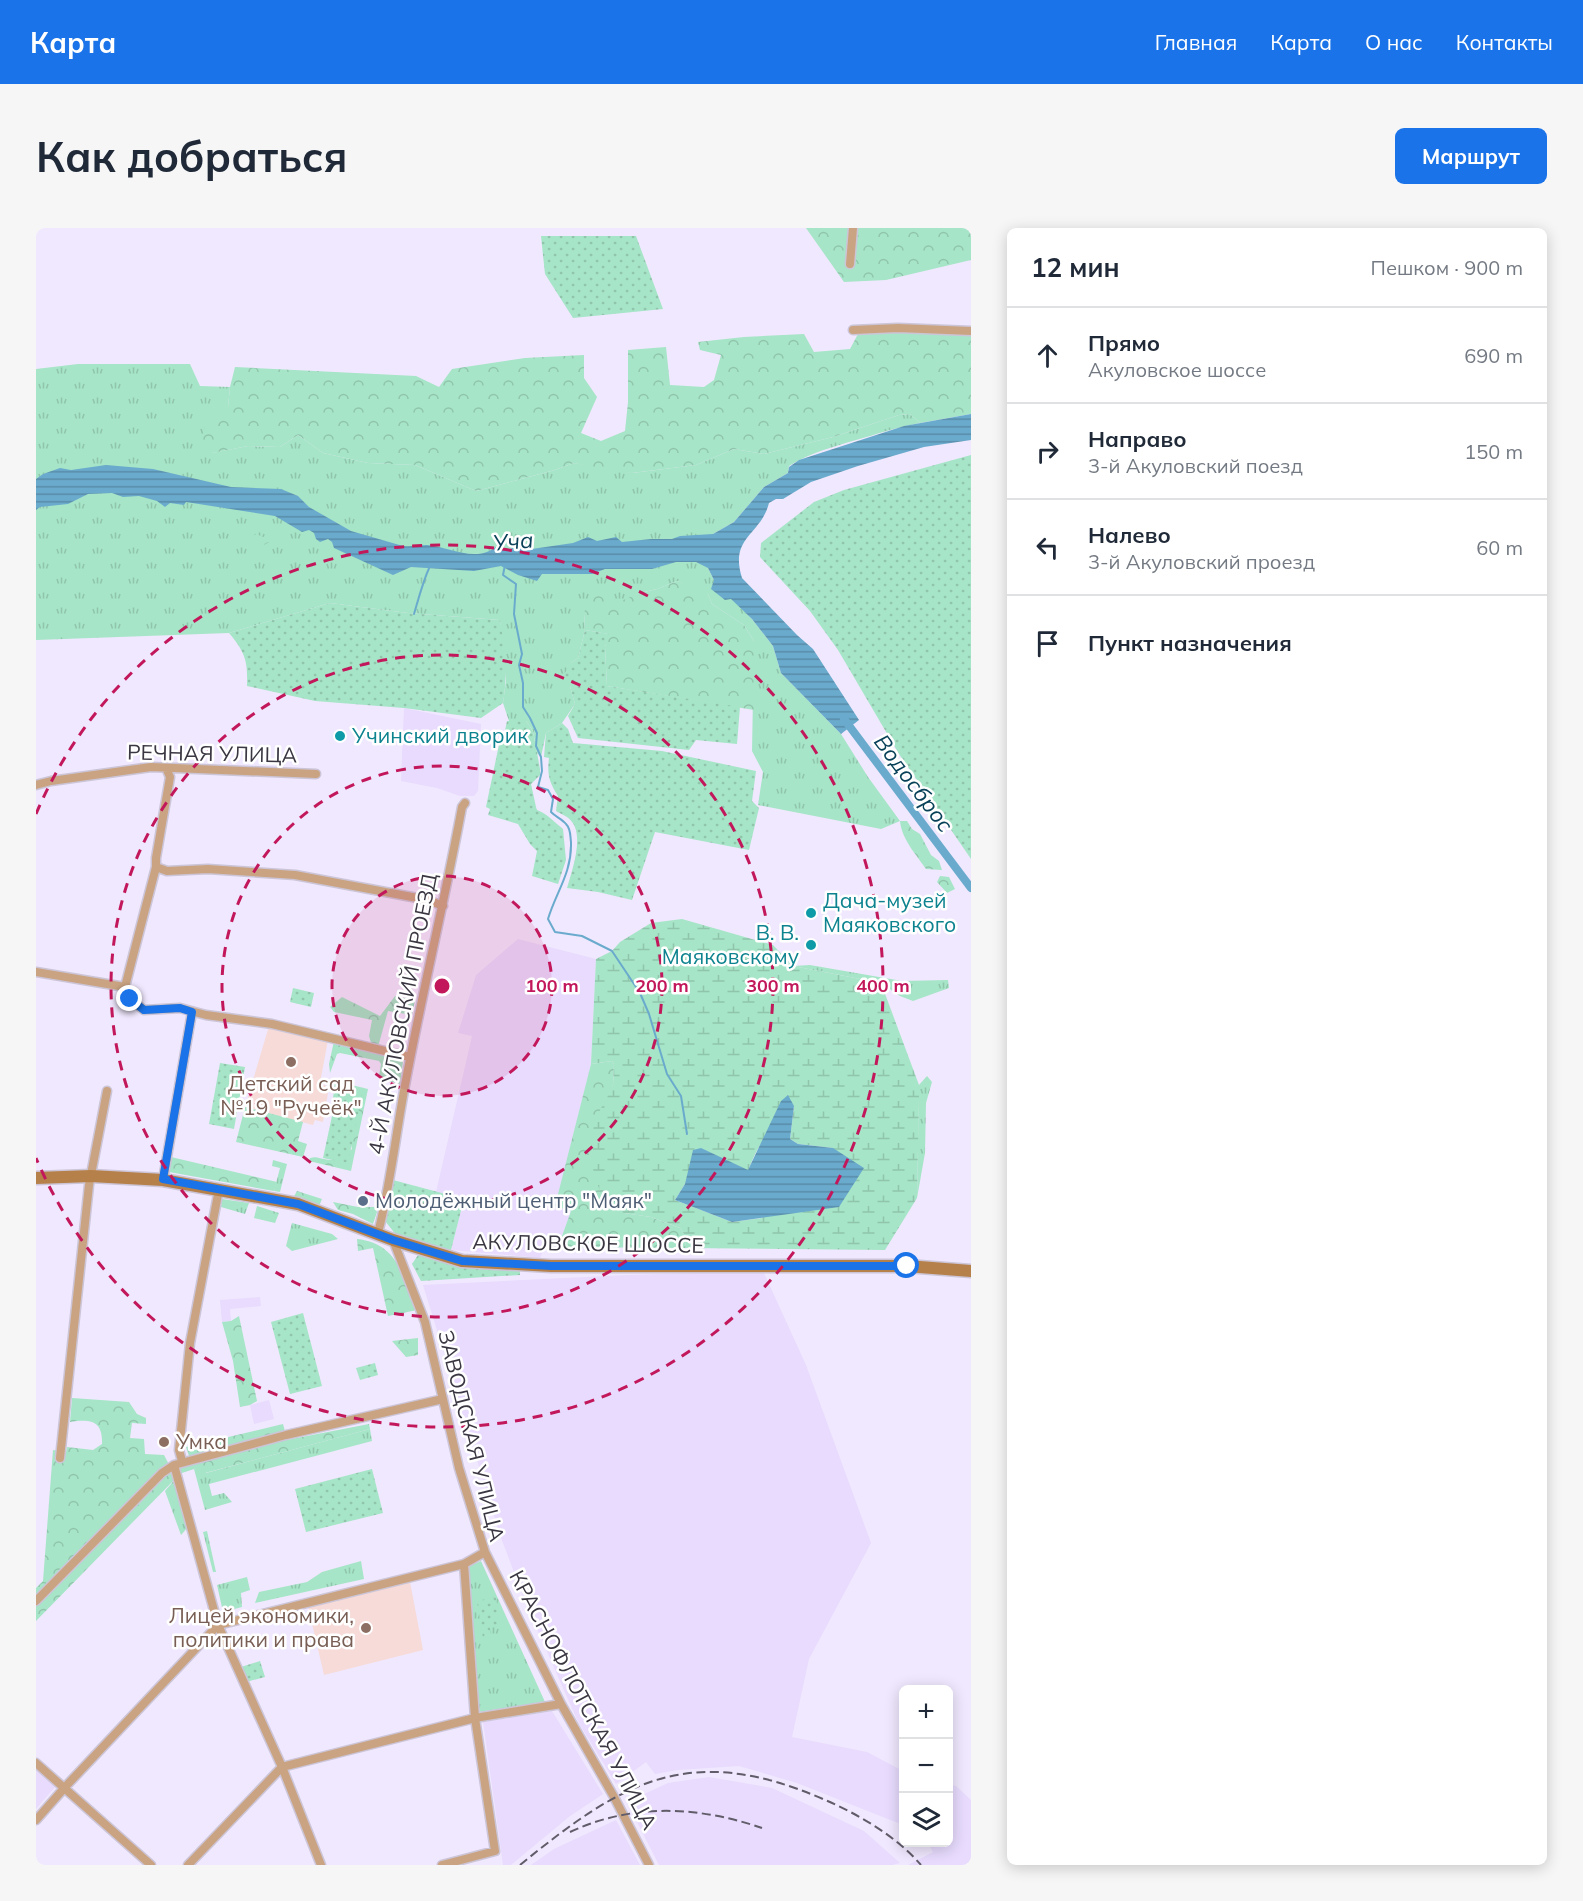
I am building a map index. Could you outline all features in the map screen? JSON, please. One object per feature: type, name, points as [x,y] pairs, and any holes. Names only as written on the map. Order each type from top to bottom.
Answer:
[{"type":"street","points":[[850,264],[853,228]]},
{"type":"street","points":[[853,330],[898,328],[971,331]]},
{"type":"street","name":"РЕЧНАЯ УЛИЦА","points":[[36,785],[150,767],[316,774]]},
{"type":"street","points":[[36,972],[125,987],[156,867],[170,777],[166,768]]},
{"type":"street","name":"4-Й АКУЛОВСКИЙ ПРОЕЗД","points":[[378,1233],[410,1057],[462,807],[465,803]]},
{"type":"street","points":[[156,867],[167,871],[208,869],[295,875],[428,900],[443,906]]},
{"type":"street","points":[[130,999],[144,1010],[180,1008],[192,1012],[272,1024],[410,1057]]},
{"type":"street","points":[[163,1179],[192,1012]]},
{"type":"street","points":[[60,1458],[91,1176],[107,1091]]},
{"type":"street","name":"АКУЛОВСКОЕ ШОССЕ","points":[[36,1178],[91,1176],[163,1179],[298,1204],[393,1240],[462,1261],[551,1266],[907,1266],[971,1271]]},
{"type":"street","points":[[219,1189],[190,1343],[178,1463],[218,1625],[282,1767],[321,1865]]},
{"type":"street","name":"ЗАВОДСКАЯ УЛИЦА","points":[[393,1240],[425,1322],[459,1468],[485,1552],[464,1564],[475,1718],[495,1851],[442,1865]]},
{"type":"street","points":[[36,1601],[162,1473],[178,1463],[443,1399]]},
{"type":"street","name":"КРАСНОФЛОТСКАЯ УЛИЦА","points":[[485,1552],[561,1704],[614,1797],[648,1865]]},
{"type":"street","points":[[36,1820],[218,1625],[464,1564]]},
{"type":"street","points":[[188,1865],[282,1767],[475,1718],[561,1704]]},
{"type":"street","points":[[36,1763],[151,1865]]},
{"type":"shaded area","points":[[404,708],[481,724],[478,791],[474,796],[460,796],[437,788],[401,781]]},
{"type":"shaded area","points":[[518,939],[596,959],[591,1064],[556,1206],[571,1211],[558,1247],[544,1249],[540,1258],[451,1250],[464,1199],[436,1192],[472,1036],[458,1033],[476,975]]},
{"type":"shaded area","name":"Детский сад №19 \"Ручеёк\"","points":[[269,1026],[328,1040],[320,1083],[329,1087],[323,1122],[315,1120],[313,1125],[245,1107]]},
{"type":"shaded area","points":[[763,1271],[806,1365],[871,1543],[809,1659],[792,1737],[867,1752],[899,1769],[899,1823],[797,1783],[739,1766],[678,1770],[655,1774],[646,1762],[616,1784],[578,1722],[526,1604],[500,1535],[423,1285]]},
{"type":"shaded area","points":[[260,1297],[261,1306],[230,1309],[231,1321],[222,1322],[220,1300]]},
{"type":"shaded area","points":[[269,1400],[274,1419],[254,1424],[250,1405]]},
{"type":"shaded area","name":"Лицей экономики, политики и права","points":[[410,1582],[423,1650],[324,1675],[308,1606]]},
{"type":"shaded area","points":[[552,1711],[603,1794],[570,1816],[511,1865],[503,1865],[483,1722]]},
{"type":"shaded area","points":[[36,1769],[56,1786],[36,1809]]},
{"type":"shaded area","points":[[709,1777],[772,1788],[864,1831],[900,1863],[892,1865],[659,1865],[627,1802],[668,1783]]},
{"type":"shaded area","points":[[953,1785],[956,1786],[971,1800],[971,1865],[908,1865],[933,1852],[930,1847],[953,1847]]},
{"type":"shaded area","points":[[616,1820],[640,1865],[531,1865],[554,1849]]},
{"type":"green space","points":[[806,228],[971,228],[971,260],[886,280],[844,282]]},
{"type":"green space","points":[[541,236],[636,236],[663,309],[573,318],[545,274]]},
{"type":"green space","points":[[902,332],[971,336],[971,414],[920,423],[910,414],[899,415],[833,437],[764,454],[734,449],[696,465],[632,473],[614,472],[574,463],[476,491],[415,465],[368,463],[323,453],[298,435],[280,447],[248,446],[213,453],[201,446],[206,421],[228,407],[235,367],[416,376],[439,387],[452,369],[525,358],[584,355],[584,378],[597,397],[581,433],[601,441],[625,431],[628,402],[628,350],[666,347],[670,385],[704,387],[714,380],[721,355],[700,350],[698,342],[804,334],[814,352],[850,349],[858,334]]},
{"type":"green space","points":[[78,364],[190,364],[200,386],[230,387],[228,407],[212,453],[248,446],[280,447],[298,435],[323,453],[368,463],[415,465],[476,491],[574,463],[632,473],[696,465],[734,449],[764,454],[833,437],[899,415],[910,414],[920,423],[830,448],[805,457],[789,466],[788,473],[764,487],[734,522],[713,534],[708,568],[714,580],[752,619],[773,646],[781,673],[841,734],[900,821],[881,829],[758,805],[763,772],[752,751],[754,641],[744,625],[712,604],[708,594],[677,581],[640,593],[619,604],[584,613],[585,630],[578,658],[571,663],[570,686],[575,704],[562,723],[546,733],[541,757],[537,753],[533,731],[526,721],[509,721],[503,703],[506,681],[500,620],[408,613],[330,603],[229,633],[36,640],[36,369]]},
{"type":"green space","points":[[971,455],[971,859],[899,754],[838,650],[810,611],[760,557],[761,543],[814,502],[844,490]]},
{"type":"green space","points":[[254,535],[262,537],[276,535],[279,537],[258,548]]},
{"type":"green space","points":[[677,581],[704,590],[712,604],[744,625],[754,641],[754,710],[607,686],[605,647],[608,634],[585,630],[584,613],[589,598],[601,593],[609,606]]},
{"type":"green space","points":[[330,603],[408,613],[500,620],[505,662],[503,703],[481,718],[404,708],[315,701],[247,686],[244,657],[229,633]]},
{"type":"green space","points":[[585,630],[609,634],[605,647],[607,686],[740,707],[737,744],[696,740],[689,750],[578,738],[568,716],[575,704],[570,686],[563,676],[571,663],[578,658]]},
{"type":"green space","points":[[507,721],[526,721],[533,731],[540,769],[540,775],[531,784],[536,807],[563,829],[566,860],[558,884],[532,876],[537,851],[518,824],[488,815],[490,809],[486,807],[487,802],[500,740],[503,740]]},
{"type":"green space","points":[[562,723],[568,729],[573,743],[662,751],[756,771],[752,801],[759,808],[749,850],[655,832],[632,900],[567,888],[576,854],[577,836],[571,820],[556,811],[558,796],[549,778],[549,758],[544,757],[546,733]]},
{"type":"green space","points":[[900,821],[907,821],[912,829],[920,834],[931,855],[939,861],[942,870],[926,869],[906,841]]},
{"type":"green space","points":[[940,876],[949,877],[955,889],[947,893],[937,882]]},
{"type":"green space","points":[[682,919],[773,945],[793,966],[881,983],[919,1085],[917,1198],[885,1250],[686,1248],[684,1234],[680,1228],[651,1217],[624,1213],[613,1208],[603,1198],[593,1169],[593,1130],[596,1118],[613,1085],[614,1064],[612,1061],[591,1064],[596,959],[612,951],[620,942],[651,923]],"holes":[[[794,1106],[790,1139],[798,1144],[833,1148],[762,1218],[732,1222],[675,1200],[685,1184],[748,1171],[767,1135]]]},
{"type":"green space","points":[[810,965],[902,981],[948,980],[949,988],[913,1001],[900,996],[881,983],[793,966]]},
{"type":"green space","points":[[293,988],[314,993],[311,1007],[290,1002]]},
{"type":"green space","points":[[395,996],[415,1000],[412,1015],[388,1011],[378,1047],[371,1043],[369,1036],[372,1020],[334,1012],[330,1007],[342,997],[380,1016]]},
{"type":"green space","points":[[334,1041],[397,1056],[403,1062],[400,1084],[381,1079],[379,1061],[340,1053],[337,1054],[330,1073],[329,1064]]},
{"type":"green space","points":[[612,1061],[614,1064],[613,1085],[609,1096],[624,1213],[651,1217],[680,1228],[684,1234],[686,1248],[558,1247],[571,1211],[555,1206],[591,1064]]},
{"type":"green space","points":[[220,1063],[245,1067],[234,1129],[209,1124]]},
{"type":"green space","points":[[927,1076],[932,1082],[926,1103],[925,1153],[917,1198],[919,1085]]},
{"type":"green space","points":[[335,1081],[368,1089],[351,1171],[309,1161],[314,1157],[336,1159],[352,1149],[348,1128],[333,1098]]},
{"type":"green space","points":[[338,1088],[362,1094],[348,1163],[323,1158]]},
{"type":"green space","points":[[245,1107],[303,1122],[298,1141],[307,1144],[303,1157],[236,1142]]},
{"type":"green space","points":[[171,1157],[277,1182],[274,1191],[169,1172]]},
{"type":"green space","points":[[273,1160],[287,1164],[280,1192],[274,1191],[280,1168],[272,1166]]},
{"type":"green space","points":[[393,1180],[464,1199],[451,1250],[397,1236],[385,1221]]},
{"type":"green space","points":[[297,1191],[322,1199],[319,1206],[292,1200]]},
{"type":"green space","points":[[222,1199],[249,1203],[245,1214],[221,1207]]},
{"type":"green space","points":[[333,1202],[358,1207],[375,1207],[377,1212],[373,1224],[353,1214],[338,1210]]},
{"type":"green space","points":[[257,1206],[279,1213],[275,1223],[254,1218]]},
{"type":"green space","points":[[292,1223],[332,1234],[338,1239],[292,1251],[286,1246]]},
{"type":"green space","points":[[357,1239],[382,1247],[391,1255],[398,1264],[417,1310],[388,1316],[373,1248],[358,1251]]},
{"type":"green space","points":[[418,1255],[463,1265],[520,1271],[520,1275],[421,1281],[412,1264]]},
{"type":"green space","points":[[303,1313],[322,1386],[290,1394],[271,1322]]},
{"type":"green space","points":[[239,1316],[257,1401],[240,1407],[233,1361],[222,1322],[231,1321]]},
{"type":"green space","points":[[418,1338],[418,1355],[406,1357],[392,1341]]},
{"type":"green space","points":[[375,1363],[378,1375],[360,1380],[356,1368]]},
{"type":"green space","points":[[72,1398],[129,1402],[137,1414],[146,1418],[146,1424],[132,1423],[130,1438],[144,1439],[145,1454],[164,1455],[176,1478],[36,1621],[36,1588],[43,1581],[53,1450],[66,1452],[67,1447],[93,1450],[102,1444],[100,1430],[94,1423],[70,1422]]},
{"type":"green space","points":[[283,1424],[286,1435],[204,1456],[369,1424],[370,1429],[205,1473],[200,1467],[179,1474],[178,1461],[190,1459],[186,1447]]},
{"type":"green space","points":[[370,1429],[372,1441],[209,1484],[212,1496],[224,1493],[232,1502],[205,1510],[194,1469],[200,1466],[206,1473]]},
{"type":"green space","points":[[372,1469],[383,1513],[306,1532],[295,1489]]},
{"type":"green space","points":[[176,1478],[189,1526],[181,1535],[165,1491]]},
{"type":"green space","points":[[207,1531],[216,1572],[213,1572],[203,1532]]},
{"type":"green space","points":[[361,1561],[364,1579],[255,1603],[259,1592],[307,1582],[322,1572]]},
{"type":"green space","points":[[481,1561],[545,1702],[479,1712],[469,1566]]},
{"type":"green space","points":[[247,1577],[250,1590],[241,1593],[242,1607],[223,1612],[217,1585]]},
{"type":"green space","points":[[496,1597],[500,1625],[490,1627],[491,1636],[483,1638],[477,1601]]},
{"type":"green space","points":[[260,1661],[265,1677],[246,1682],[241,1667]]},
{"type":"water","points":[[971,414],[971,440],[924,447],[858,466],[811,482],[783,499],[776,499],[769,503],[765,514],[743,545],[739,564],[742,578],[813,649],[859,720],[841,734],[781,673],[773,646],[752,619],[731,599],[725,600],[711,589],[714,580],[708,568],[696,562],[676,562],[652,569],[605,569],[592,574],[542,574],[537,581],[501,566],[474,571],[411,567],[393,575],[334,548],[328,539],[320,542],[309,530],[302,532],[275,516],[186,502],[184,505],[170,503],[165,507],[157,501],[139,496],[123,497],[112,493],[88,494],[68,504],[40,507],[36,510],[36,479],[43,474],[60,468],[71,470],[106,465],[153,469],[231,487],[281,489],[298,496],[309,507],[351,531],[403,546],[427,545],[462,553],[480,554],[496,547],[506,550],[516,547],[525,550],[573,543],[588,537],[597,541],[616,537],[622,542],[672,539],[680,536],[713,534],[734,522],[764,487],[788,473],[789,467],[799,460],[904,426]]},
{"type":"water","points":[[788,1095],[794,1106],[790,1139],[798,1144],[833,1148],[864,1168],[839,1207],[732,1222],[675,1200],[685,1184],[693,1150],[701,1148],[748,1170],[781,1101]]},
{"type":"waterway","name":"Уча","points":[[505,565],[503,575],[516,584],[514,614],[522,654],[519,665],[523,683],[523,707],[537,733],[536,746],[541,757],[542,771],[538,787],[548,790],[553,799],[551,812],[569,828],[571,842],[569,863],[548,919],[555,932],[582,936],[612,951],[640,993],[649,1014],[667,1074],[681,1096],[687,1134]]},
{"type":"waterway","points":[[414,614],[430,566]]},
{"type":"waterway","name":"Водосброс","points":[[844,719],[971,888]]},
{"type":"railway","points":[[520,1865],[557,1835],[627,1792],[661,1779],[696,1772],[734,1773],[776,1782],[823,1799],[888,1835],[921,1865]]},
{"type":"railway","points":[[570,1832],[617,1816],[665,1811],[714,1815],[762,1828]]},
{"type":"place","name":"Учинский дворик","points":[[340,736]]},
{"type":"place","name":"Дача-музей Маяковского","points":[[811,913]]},
{"type":"place","name":"В. В. Маяковскому","points":[[811,945]]},
{"type":"place","name":"Детский сад №19 \"Ручеёк\"","points":[[291,1062]]},
{"type":"place","name":"Молодёжный центр \"Маяк\"","points":[[363,1201]]},
{"type":"place","name":"Умка","points":[[164,1442]]},
{"type":"place","name":"Лицей экономики, политики и права","points":[[366,1628]]},
{"type":"route","points":[[130,999],[144,1010],[180,1008],[192,1012],[163,1179],[298,1204],[393,1240],[462,1261],[551,1266],[907,1266]]}]
